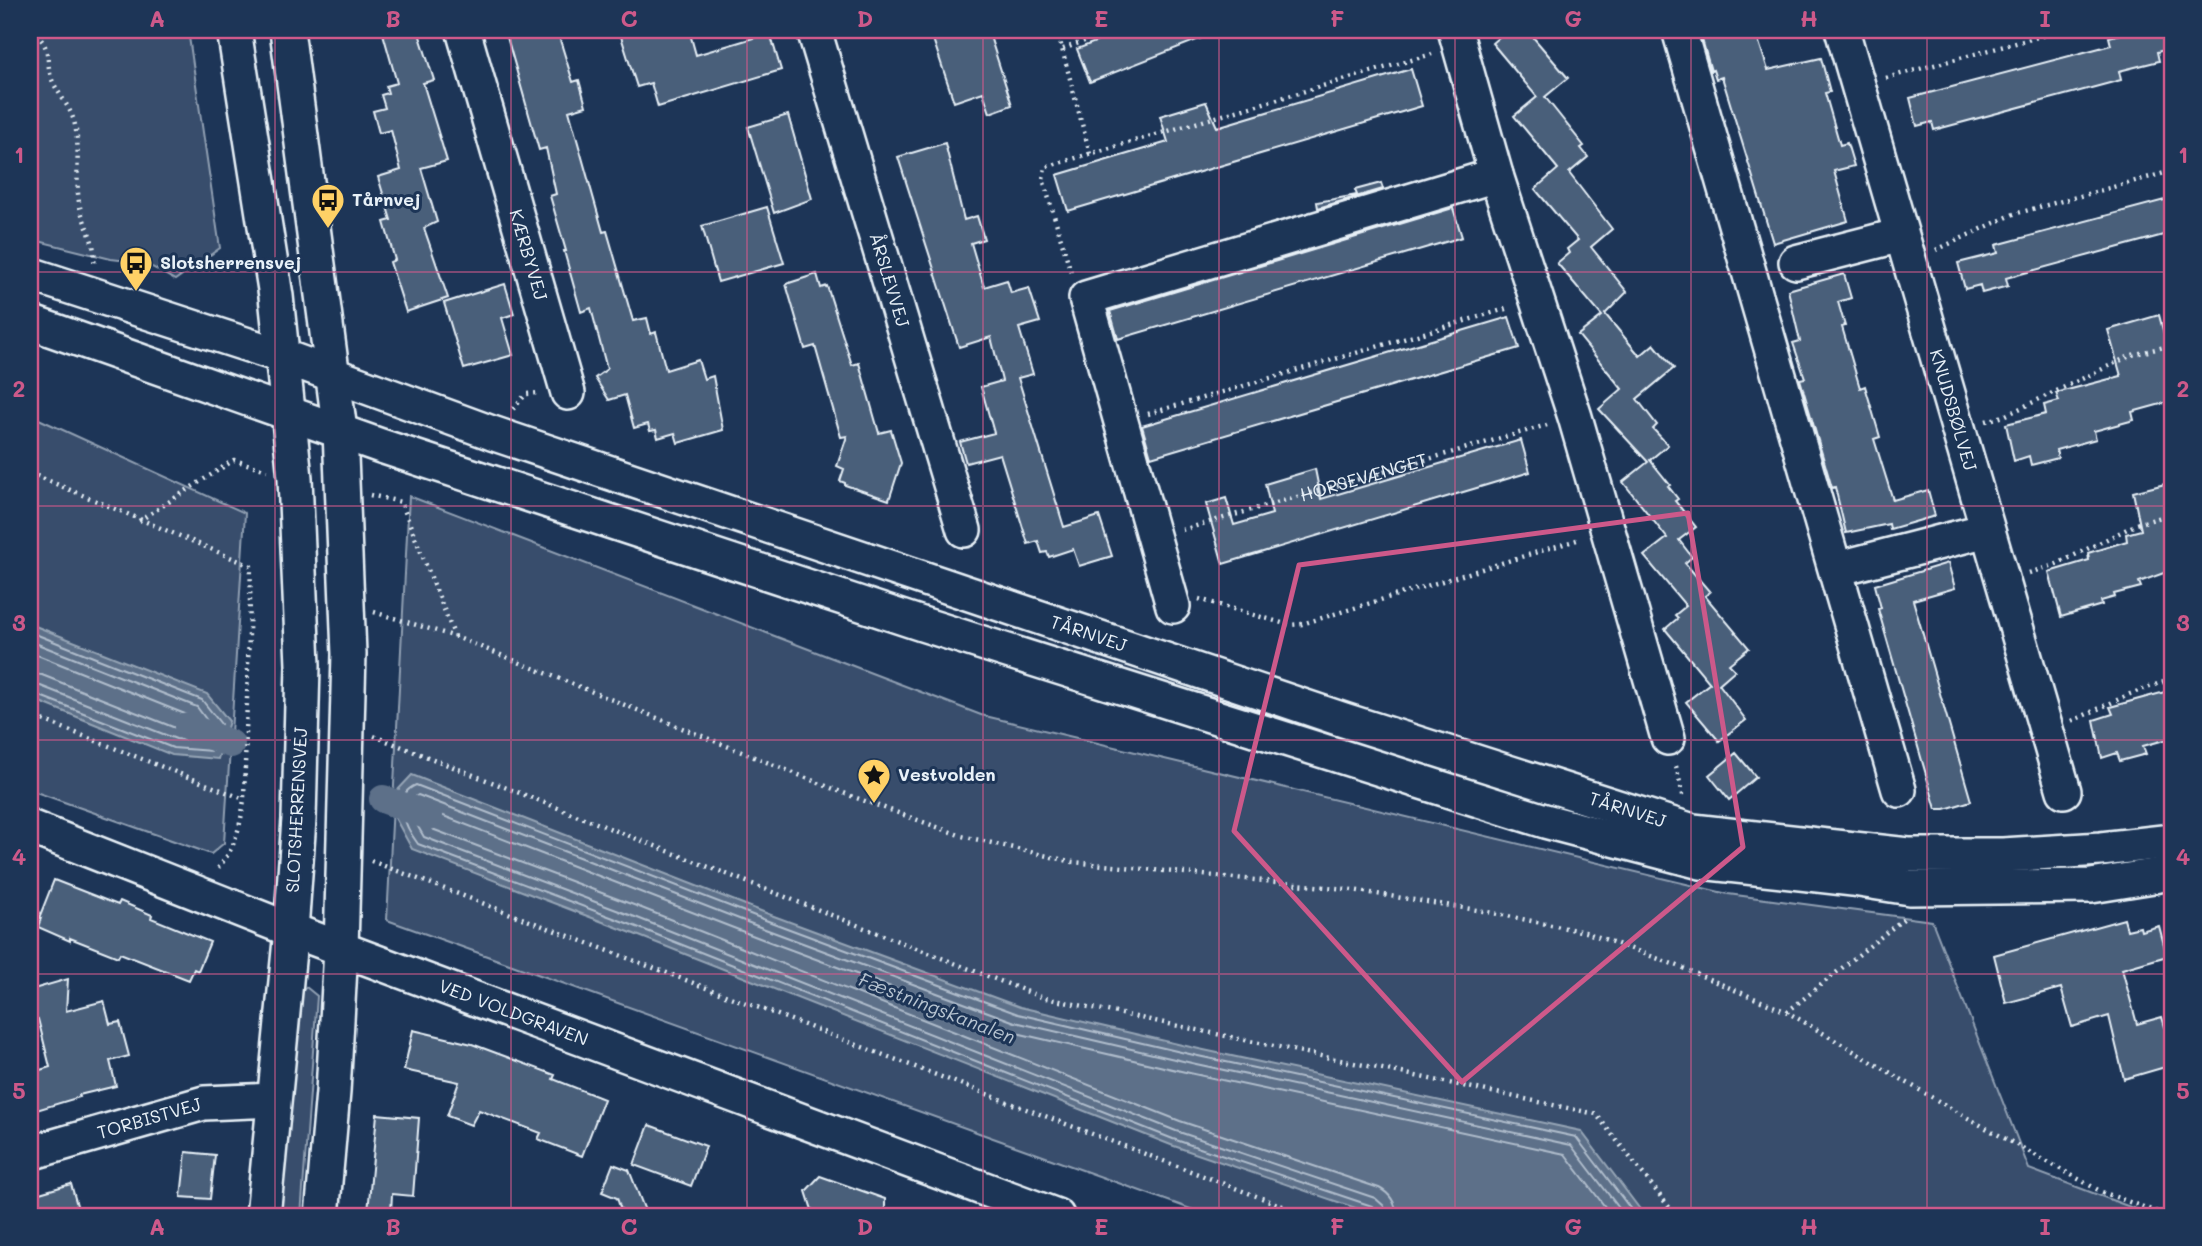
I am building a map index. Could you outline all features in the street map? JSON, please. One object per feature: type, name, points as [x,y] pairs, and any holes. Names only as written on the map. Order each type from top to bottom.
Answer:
[{"type":"street","name":"SLOTSHERRENSVEJ","points":[[234,30],[276,296],[295,478],[303,665],[299,819],[291,930],[262,1216]]},
{"type":"street","points":[[287,30],[340,431],[349,654],[341,949],[333,1092],[322,1216]]},
{"type":"street","name":"KÆRBYVEJ","points":[[463,30],[568,393]]},
{"type":"street","name":"ÅRSLEVVEJ","points":[[814,30],[964,530]]},
{"type":"street","points":[[1679,30],[1899,790]]},
{"type":"street","name":"KNUDSBØLVEJ","points":[[1842,30],[2064,791]]},
{"type":"street","points":[[1457,38],[1496,175],[1575,417],[1668,738]]},
{"type":"street","points":[[1170,598],[1086,298],[1496,175]]},
{"type":"street","points":[[1796,262],[1905,248]]},
{"type":"street","name":"TÅRNVEJ","points":[[30,274],[282,356],[492,433],[1344,720],[1693,831],[1908,855],[2003,855],[2101,849],[2172,841]]},
{"type":"street","name":"TÅRNVEJ","points":[[30,322],[340,431],[922,624],[1545,821],[1701,862],[1910,888],[2091,886],[2172,873]]},
{"type":"street","points":[[1836,569],[1987,530]]},
{"type":"street","name":"VED VOLDGRAVEN","points":[[30,827],[988,1205],[1057,1216]]},
{"type":"street","name":"TORBISTVEJ","points":[[30,1153],[205,1103],[273,1100]]},
{"type":"path","points":[[30,30],[40,36],[47,51],[51,77],[74,121],[79,205],[96,250],[91,294]]},
{"type":"path","points":[[1057,30],[1090,154]]},
{"type":"path","points":[[1063,49],[1114,30]]},
{"type":"path","points":[[1858,86],[2064,30]]},
{"type":"path","points":[[1086,298],[1078,296],[1043,179],[1045,167],[1457,38]]},
{"type":"path","points":[[1905,248],[1952,244],[2014,214],[2172,171]]},
{"type":"path","points":[[1121,422],[1537,300]]},
{"type":"path","points":[[1958,430],[2004,415],[2132,355],[2172,345]]},
{"type":"path","points":[[492,433],[526,394],[568,393]]},
{"type":"path","name":"HORSEVÆNGET","points":[[1153,538],[1575,417]]},
{"type":"path","points":[[30,473],[251,566],[241,823],[229,856],[196,892]]},
{"type":"path","points":[[2002,582],[2057,564],[2137,524],[2172,514]]},
{"type":"path","points":[[1170,598],[1289,625],[1302,624],[1608,531]]},
{"type":"path","points":[[347,603],[456,637],[851,796],[962,836],[1073,862],[1346,889],[1483,911],[1586,932],[1678,966],[1787,1012],[1957,1112],[2102,1192],[2168,1216]]},
{"type":"path","points":[[2046,734],[2130,694],[2172,680]]},
{"type":"path","points":[[30,715],[244,799]]},
{"type":"path","points":[[346,725],[1041,997],[1596,1114],[1676,1216]]},
{"type":"path","points":[[1668,738],[1693,831]]},
{"type":"path","points":[[345,851],[1309,1216]]},
{"type":"path","points":[[1787,1012],[1909,914],[1910,888]]},
{"type":"highlighted area","points":[[1688,513],[1743,847],[1462,1082],[1234,831],[1299,565]]},
{"type":"shaded area","points":[[30,30],[188,30],[220,248],[175,280],[145,263],[111,259],[30,239]]},
{"type":"shaded area","points":[[30,415],[245,513],[224,843],[211,854],[30,790]]},
{"type":"shaded area","name":"Vestvolden","points":[[409,496],[981,715],[1728,894],[1932,921],[2029,1169],[2154,1216],[1210,1216],[387,920]]},
{"type":"shaded area","points":[[306,987],[317,996],[301,1216],[279,1216],[298,996]]},
{"type":"water","points":[[30,624],[207,694],[229,721],[218,759],[172,755],[30,698]]},
{"type":"water","points":[[412,775],[771,915],[1020,1007],[1199,1049],[1581,1131],[1645,1216],[1379,1216],[1171,1145],[412,849],[394,816],[396,792]]},
{"type":"building","points":[[382,30],[418,30],[434,80],[423,83],[447,161],[421,168],[437,222],[424,228],[448,298],[406,312],[390,262],[395,260],[384,222],[391,220],[378,177],[401,170],[391,130],[379,133],[373,111],[385,108],[381,95],[388,93],[386,86],[397,83]]},
{"type":"building","points":[[505,30],[557,30],[573,82],[579,80],[586,106],[569,111],[603,232],[607,231],[633,321],[647,318],[651,334],[656,332],[666,370],[698,360],[704,379],[713,376],[723,430],[678,443],[675,433],[658,438],[656,430],[650,431],[648,424],[634,428],[625,395],[609,400],[595,378],[607,369],[591,308],[581,312],[550,196],[556,194],[546,148],[539,150]]},
{"type":"building","points":[[619,30],[689,30],[696,55],[770,33],[781,70],[658,107],[651,83],[637,87]]},
{"type":"building","points":[[930,30],[988,30],[1012,105],[990,113],[983,92],[954,102]]},
{"type":"building","points":[[1126,30],[1220,31],[1090,82],[1077,49]]},
{"type":"building","points":[[1507,30],[1527,30],[1568,78],[1545,97],[1584,146],[1581,148],[1588,157],[1569,173],[1612,229],[1591,247],[1627,292],[1605,314],[1640,356],[1654,344],[1674,368],[1637,399],[1657,425],[1653,429],[1668,445],[1650,460],[1670,485],[1668,486],[1678,499],[1675,501],[1696,527],[1679,540],[1692,557],[1685,563],[1710,592],[1705,596],[1749,648],[1729,664],[1735,670],[1719,684],[1746,720],[1719,741],[1686,702],[1710,683],[1665,629],[1678,618],[1675,615],[1686,606],[1644,556],[1667,538],[1623,482],[1648,462],[1599,409],[1622,389],[1578,335],[1602,316],[1557,263],[1569,253],[1567,249],[1578,240],[1535,189],[1558,169],[1514,116],[1537,97],[1492,43]]},
{"type":"building","points":[[1708,30],[1755,30],[1768,70],[1821,58],[1830,92],[1825,93],[1840,145],[1847,143],[1854,166],[1834,171],[1848,221],[1773,243],[1722,77],[1716,79],[1713,70],[1711,71],[1701,36],[1709,34]]},
{"type":"building","points":[[2137,30],[2172,30],[2172,48],[2157,52],[2159,61],[2119,71],[2121,80],[1934,130],[1932,122],[1917,126],[1910,98],[2111,45],[2109,37]]},
{"type":"building","points":[[1411,69],[1422,106],[1068,211],[1057,175],[1168,142],[1160,116],[1206,102],[1217,127]]},
{"type":"building","points":[[788,115],[812,199],[774,213],[748,127]]},
{"type":"building","points":[[945,143],[964,220],[977,216],[984,239],[971,243],[984,287],[1007,280],[1011,293],[1029,288],[1040,322],[1019,328],[1033,374],[1018,378],[1064,527],[1099,516],[1112,556],[1079,566],[1073,549],[1049,557],[1047,552],[1042,553],[1038,541],[1028,544],[1000,454],[966,463],[960,442],[994,433],[981,387],[1002,381],[991,337],[959,347],[898,157]]},
{"type":"building","points":[[1381,183],[1383,189],[1318,208],[1317,202],[1357,195],[1355,190]]},
{"type":"building","points":[[2172,198],[2172,225],[2165,226],[2167,234],[2006,278],[2008,286],[1982,293],[1980,285],[1965,289],[1958,263],[1998,253],[1996,245]]},
{"type":"building","points":[[767,207],[784,263],[718,282],[702,226]]},
{"type":"building","points":[[1453,208],[1462,237],[1118,339],[1110,311]]},
{"type":"building","points":[[817,274],[821,288],[827,286],[852,365],[859,363],[879,433],[891,430],[901,463],[889,500],[840,481],[844,469],[837,466],[847,436],[841,437],[815,346],[805,349],[786,284]]},
{"type":"building","points":[[1844,274],[1851,298],[1838,302],[1845,326],[1842,327],[1860,388],[1865,386],[1880,437],[1874,439],[1893,500],[1928,490],[1935,516],[1890,529],[1889,524],[1846,533],[1835,487],[1832,488],[1800,379],[1805,378],[1793,343],[1800,341],[1788,290]]},
{"type":"building","points":[[505,284],[514,314],[502,318],[513,355],[464,369],[444,303]]},
{"type":"building","points":[[2159,315],[2172,364],[2172,401],[2132,412],[2134,420],[2094,431],[2096,439],[2056,450],[2058,458],[2031,465],[2029,456],[2014,461],[2006,424],[2046,414],[2044,405],[2059,401],[2056,393],[2121,376],[2108,330]]},
{"type":"building","points":[[1509,317],[1519,348],[1151,457],[1142,426]]},
{"type":"building","points":[[1521,440],[1530,472],[1223,564],[1206,504],[1226,498],[1234,525],[1272,514],[1265,484],[1315,469],[1321,499]]},
{"type":"building","points":[[2165,484],[2172,509],[2172,570],[2139,582],[2141,587],[2114,594],[2115,597],[2101,601],[2102,605],[2061,617],[2049,572],[2089,560],[2088,553],[2127,541],[2126,534],[2141,530],[2133,492]]},
{"type":"building","points":[[1948,563],[1955,588],[1913,600],[1971,801],[1936,809],[1878,609],[1881,608],[1875,585]]},
{"type":"building","points":[[2172,690],[2172,738],[2143,746],[2146,754],[2120,761],[2117,753],[2102,758],[2094,720],[2113,714],[2110,707]]},
{"type":"building","points":[[1736,753],[1756,777],[1729,800],[1709,775]]},
{"type":"building","points":[[54,880],[118,905],[120,901],[152,915],[151,918],[210,942],[198,971],[194,969],[189,980],[120,953],[118,957],[38,927]]},
{"type":"building","points":[[2124,919],[2127,930],[2140,927],[2141,931],[2159,926],[2167,956],[2122,969],[2137,1024],[2162,1017],[2165,1027],[2172,1026],[2172,1065],[2124,1079],[2109,1016],[2072,1027],[2061,988],[2006,1003],[1994,955]]},
{"type":"building","points":[[68,979],[66,1011],[104,1001],[110,1024],[120,1022],[129,1056],[110,1061],[116,1086],[30,1112],[30,1073],[50,1067],[38,1019],[35,1020],[30,1001],[30,990]]},
{"type":"building","points":[[413,1030],[472,1044],[555,1075],[553,1079],[604,1099],[582,1156],[538,1139],[541,1133],[479,1110],[471,1125],[447,1116],[459,1082],[404,1070]]},
{"type":"building","points":[[377,1114],[419,1118],[413,1196],[392,1194],[391,1213],[368,1212]]},
{"type":"building","points":[[649,1125],[706,1146],[691,1186],[634,1165]]},
{"type":"building","points":[[186,1152],[215,1155],[210,1199],[181,1197]]},
{"type":"building","points":[[613,1164],[629,1170],[647,1216],[623,1216],[617,1198],[602,1192]]},
{"type":"building","points":[[820,1176],[885,1199],[885,1216],[814,1216],[806,1191]]},
{"type":"building","points":[[71,1184],[80,1216],[42,1216],[36,1194]]},
{"type":"waterway","name":"Fæstningskanalen","points":[[188,727],[231,744]]},
{"type":"waterway","name":"Fæstningskanalen","points":[[383,799],[429,816]]},
{"type":"place","name":"Tårnvej","points":[[328,230]]},
{"type":"place","name":"Slotsherrensvej","points":[[136,293]]},
{"type":"place","name":"Vestvolden","points":[[874,805]]}]
